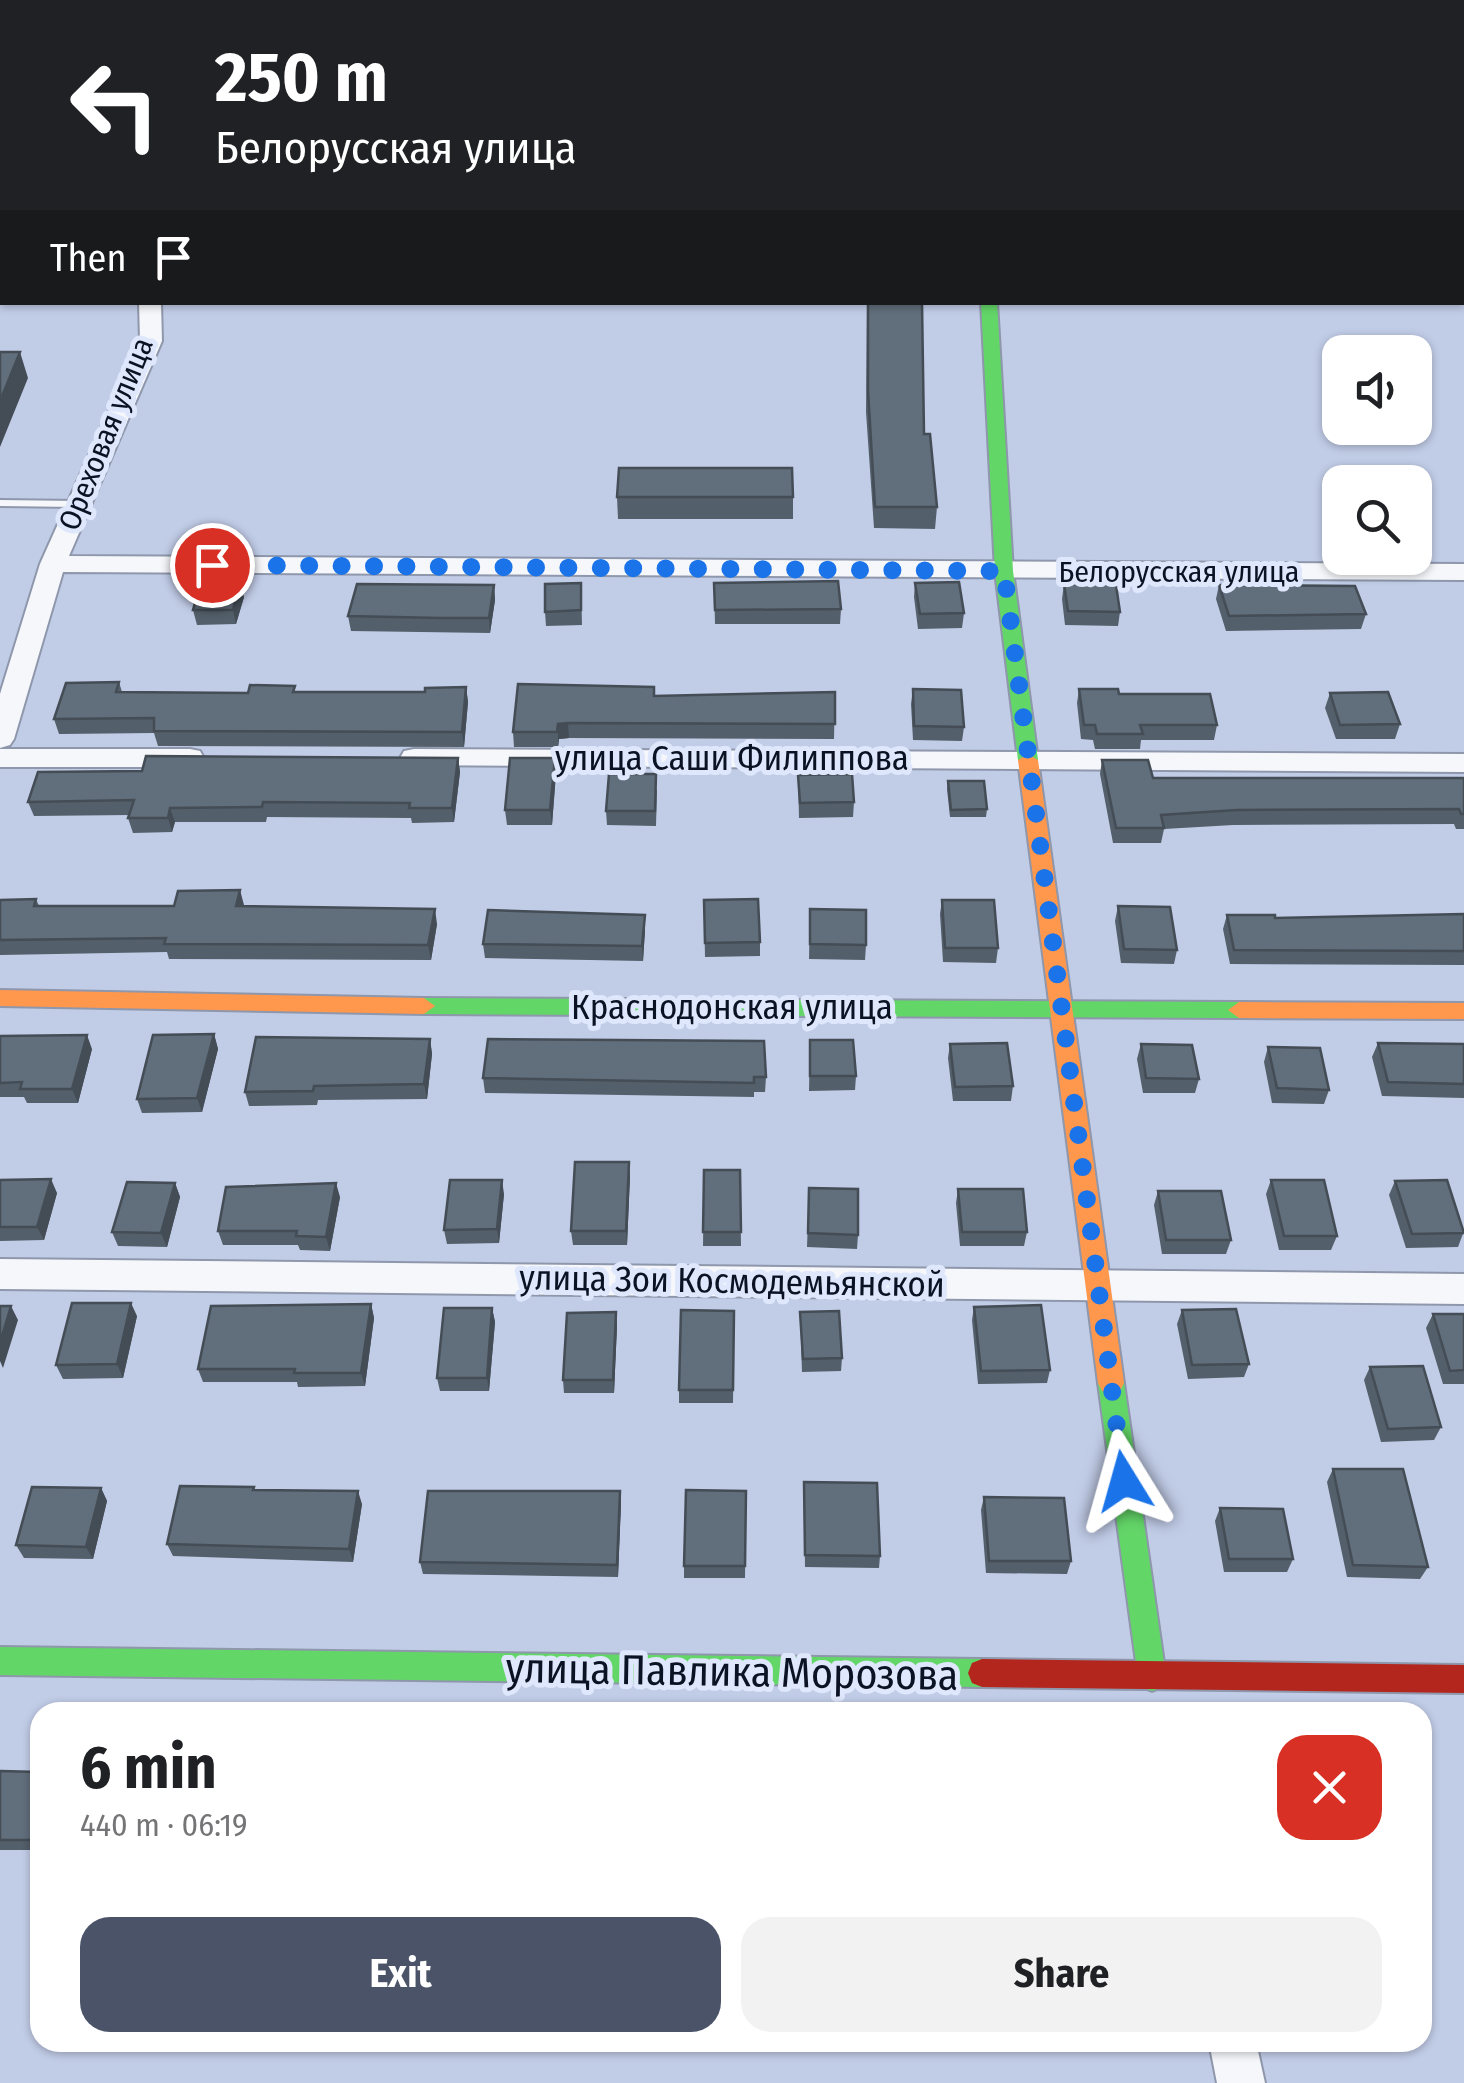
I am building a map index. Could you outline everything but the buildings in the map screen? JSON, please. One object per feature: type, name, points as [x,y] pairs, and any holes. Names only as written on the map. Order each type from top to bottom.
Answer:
[{"type":"street","name":"Ореховая улица","points":[[0,739],[54,564],[151,341],[150,305]]},
{"type":"street","points":[[989,305],[1004,571],[1096,1284],[1156,1695]]},
{"type":"street","name":"Белорусская улица","points":[[54,564],[1464,572]]},
{"type":"street","points":[[0,758],[217,758]]},
{"type":"street","name":"улица Саши Филиппова","points":[[395,758],[1464,763]]},
{"type":"street","name":"Краснодонская улица","points":[[0,998],[502,1007],[1464,1011]]},
{"type":"street","name":"улица Зои Космодемьянской","points":[[0,1274],[1464,1289]]},
{"type":"street","name":"улица Павлика Морозова","points":[[0,1660],[1156,1695],[1464,1679]]},
{"type":"street","points":[[1234,2052],[1241,2083]]},
{"type":"lane","points":[[0,502],[78,504]]},
{"type":"traffic: fast","points":[[989,305],[1004,571],[1028,760]]},
{"type":"traffic: fast","points":[[424,1006],[1239,1010]]},
{"type":"traffic: fast","points":[[1111,1383],[1152,1677]]},
{"type":"traffic: fast","points":[[0,1661],[982,1673]]},
{"type":"traffic: slow","points":[[1028,760],[1111,1383]]},
{"type":"traffic: slow","points":[[0,998],[424,1006]]},
{"type":"traffic: slow","points":[[1239,1010],[1464,1011]]},
{"type":"traffic: jam","points":[[982,1673],[1464,1679]]},
{"type":"route","points":[[212,565],[1004,571],[1124,1481]]}]
